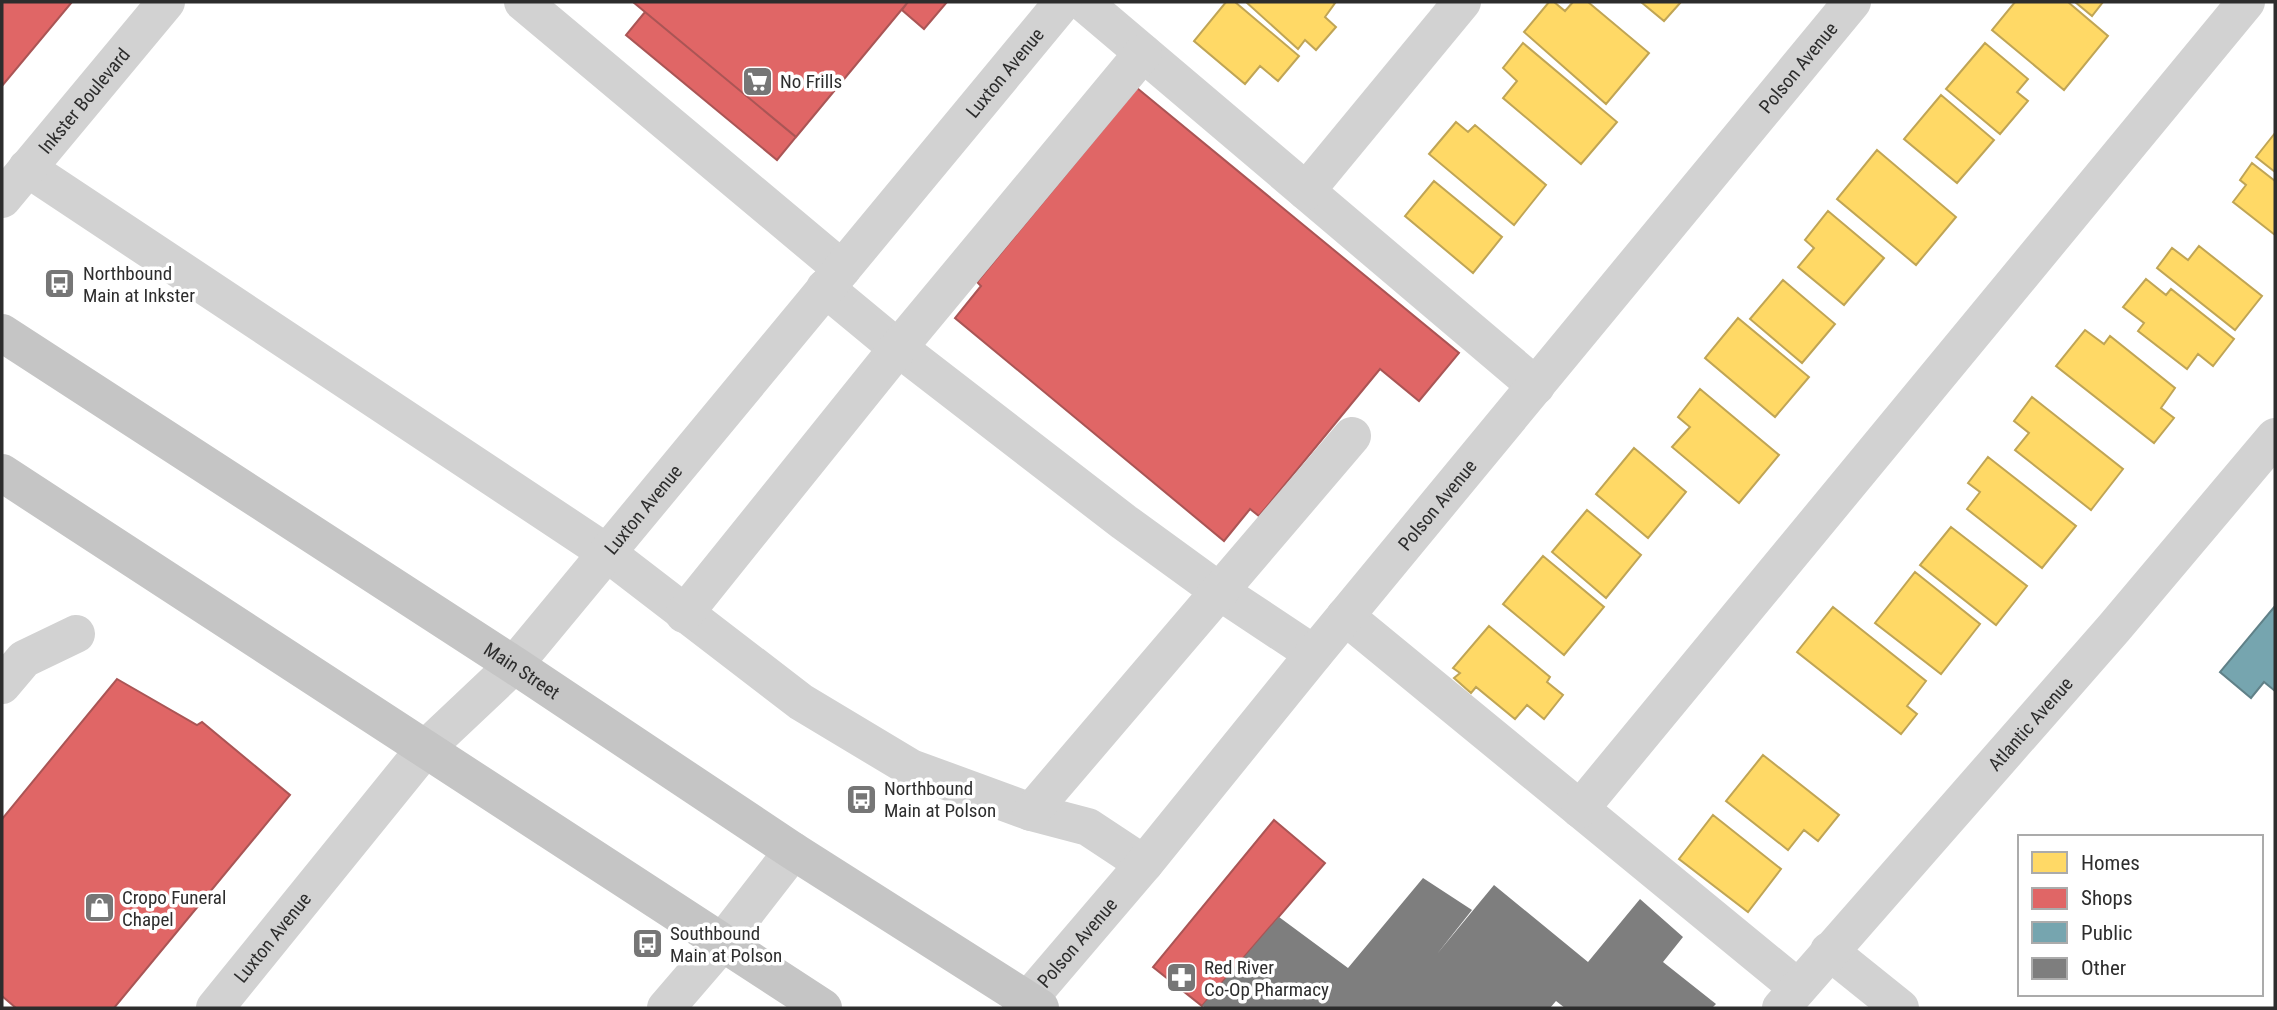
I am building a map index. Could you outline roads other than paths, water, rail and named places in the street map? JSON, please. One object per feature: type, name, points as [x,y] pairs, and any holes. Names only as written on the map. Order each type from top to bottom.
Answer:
[{"type":"main road","name":"Main Street","points":[[2,333],[514,665],[1029,1005]]},
{"type":"main road","points":[[2,473],[823,1008]]},
{"type":"street","name":"Inkster Boulevard","points":[[2,198],[166,2]]},
{"type":"street","points":[[523,2],[834,279],[898,348],[1124,522],[1314,654]]},
{"type":"street","name":"Luxton Avenue","points":[[215,1008],[425,750],[514,665],[1063,2]]},
{"type":"street","points":[[1083,2],[1536,386]]},
{"type":"street","points":[[1306,191],[1462,2]]},
{"type":"street","name":"Polson Avenue","points":[[1029,1005],[1085,931],[1144,864],[1852,2]]},
{"type":"street","points":[[1580,809],[2246,2]]},
{"type":"street","points":[[684,614],[898,348],[1143,53]]},
{"type":"street","points":[[27,168],[607,553],[800,702],[911,768],[1031,812],[1088,827],[1144,864]]},
{"type":"street","points":[[1031,812],[1352,436]]},
{"type":"street","name":"Atlantic Avenue","points":[[1789,998],[2114,628],[2275,437]]},
{"type":"street","points":[[1345,616],[1580,809],[1789,998]]},
{"type":"street","points":[[9,662],[76,634]]},
{"type":"street","points":[[666,1008],[721,944],[793,851]]},
{"type":"street","points":[[1829,951],[1900,1008]]},
{"type":"place","name":"No Frills","points":[[757,81]]},
{"type":"place","name":"Northbound Main at Inkster","points":[[60,284]]},
{"type":"place","name":"Northbound Main at Polson","points":[[861,799]]},
{"type":"place","name":"Cropo Funeral Chapel","points":[[99,908]]},
{"type":"place","name":"Southbound Main at Polson","points":[[647,944]]},
{"type":"place","name":"Red River Co-Op Pharmacy","points":[[1181,978]]}]
